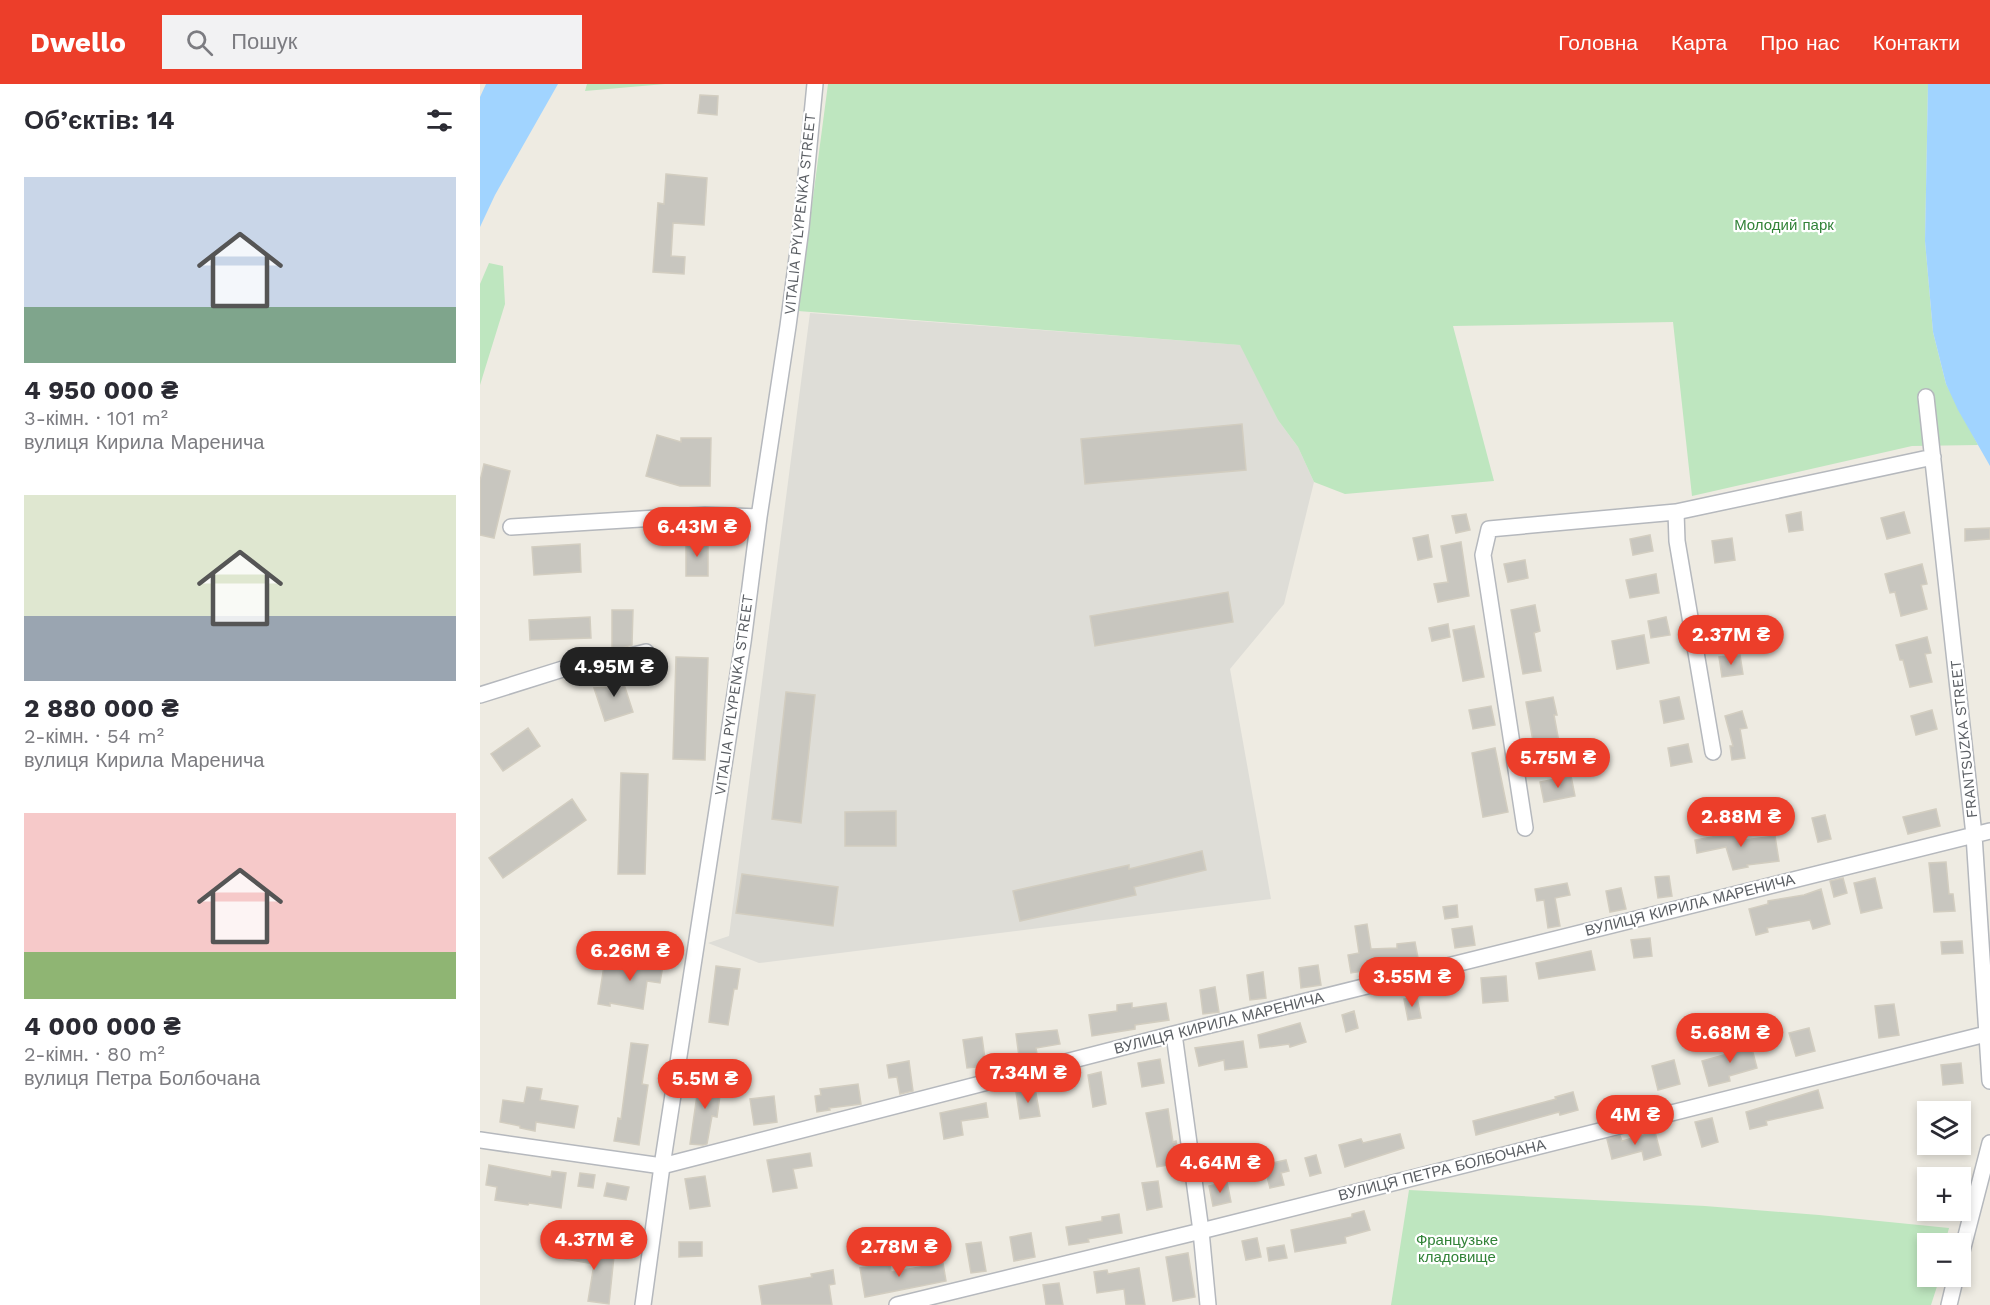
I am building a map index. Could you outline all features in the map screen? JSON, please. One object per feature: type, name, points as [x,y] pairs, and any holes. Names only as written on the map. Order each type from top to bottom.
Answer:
[{"type":"street","name":"VITALIA PYLYPENKA STREET","points":[[644,1305],[662,1166],[743,642],[801,228],[815,84]]},
{"type":"street","name":"FRANTSUZKA STREET","points":[[1926,397],[1974,835],[1990,1081]]},
{"type":"street","points":[[1525,828],[1483,555],[1489,529],[1676,512],[1933,457]]},
{"type":"street","points":[[1676,512],[1677,541],[1713,752]]},
{"type":"street","points":[[511,527],[705,515],[759,517]]},
{"type":"street","points":[[480,695],[566,668],[603,663],[646,652]]},
{"type":"street","name":"ВУЛИЦЯ КИРИЛА МАРЕНИЧА","points":[[480,1140],[662,1166],[1174,1034],[1990,831]]},
{"type":"street","points":[[1174,1034],[1201,1231],[1208,1305]]},
{"type":"street","name":"ВУЛИЦЯ ПЕТРА БОЛБОЧАНА","points":[[897,1305],[1986,1034]]},
{"type":"street","points":[[1967,1233],[1990,1143]]},
{"type":"street","points":[[1949,1305],[1953,1287]]},
{"type":"shaded area","points":[[810,313],[1241,345],[1278,420],[1298,447],[1314,482],[1284,604],[1230,669],[1271,899],[759,963],[708,943],[729,936]]},
{"type":"green space","points":[[587,84],[665,84],[585,91]]},
{"type":"green space","name":"Молодий парк","points":[[828,84],[1928,84],[1925,241],[1933,332],[1946,384],[1978,445],[1912,446],[1692,496],[1673,322],[1453,326],[1494,481],[1345,494],[1314,482],[1298,447],[1278,420],[1240,345],[798,311]]},
{"type":"green space","points":[[489,263],[503,266],[505,304],[480,385],[480,284]]},
{"type":"green space","name":"Французьке кладовище","points":[[1409,1190],[1705,1206],[1949,1228],[1948,1233],[1917,1233],[1917,1287],[1937,1287],[1931,1305],[1391,1305]]},
{"type":"water","points":[[486,84],[558,84],[495,195],[480,227],[480,97]]},
{"type":"water","points":[[1928,84],[1990,84],[1990,466],[1946,384],[1933,332],[1925,241]]},
{"type":"building","points":[[700,95],[718,96],[717,115],[698,113]]},
{"type":"building","points":[[666,174],[707,178],[704,225],[673,223],[671,256],[685,257],[684,274],[653,272],[658,203],[664,204]]},
{"type":"building","points":[[1242,424],[1246,470],[1085,484],[1081,439]]},
{"type":"building","points":[[657,435],[681,442],[681,438],[711,438],[710,486],[680,486],[646,476]]},
{"type":"building","points":[[484,464],[510,471],[494,538],[480,535],[480,481]]},
{"type":"building","points":[[1801,512],[1803,530],[1789,532],[1786,515]]},
{"type":"building","points":[[1904,512],[1910,533],[1887,539],[1881,518]]},
{"type":"building","points":[[1466,514],[1470,530],[1456,533],[1452,516]]},
{"type":"building","points":[[1990,528],[1990,539],[1965,541],[1965,529]]},
{"type":"building","points":[[1428,535],[1432,557],[1418,560],[1413,538]]},
{"type":"building","points":[[1650,535],[1653,551],[1633,555],[1630,539]]},
{"type":"building","points":[[1732,538],[1735,560],[1715,563],[1712,541]]},
{"type":"building","points":[[686,540],[708,540],[708,576],[686,576]]},
{"type":"building","points":[[1461,542],[1469,596],[1438,602],[1434,584],[1448,582],[1441,546]]},
{"type":"building","points":[[580,544],[581,572],[534,575],[532,547]]},
{"type":"building","points":[[1525,560],[1528,578],[1508,582],[1504,564]]},
{"type":"building","points":[[1922,564],[1927,584],[1921,585],[1927,609],[1901,616],[1895,592],[1890,593],[1885,574]]},
{"type":"building","points":[[1656,574],[1659,593],[1630,598],[1626,580]]},
{"type":"building","points":[[1228,592],[1233,622],[1095,646],[1090,616]]},
{"type":"building","points":[[1535,605],[1540,631],[1534,633],[1541,671],[1523,674],[1511,610]]},
{"type":"building","points":[[612,610],[633,610],[632,645],[612,651]]},
{"type":"building","points":[[590,617],[591,638],[530,640],[529,620]]},
{"type":"building","points":[[1666,617],[1670,635],[1651,638],[1648,621]]},
{"type":"building","points":[[1448,624],[1450,637],[1432,641],[1429,628]]},
{"type":"building","points":[[1474,626],[1484,677],[1463,681],[1453,630]]},
{"type":"building","points":[[1644,635],[1649,663],[1617,669],[1612,641]]},
{"type":"building","points":[[1927,637],[1931,653],[1925,654],[1932,682],[1910,687],[1903,660],[1900,660],[1896,645]]},
{"type":"building","points":[[1740,655],[1743,674],[1722,677],[1719,657]]},
{"type":"building","points":[[676,657],[708,658],[705,760],[673,759]]},
{"type":"building","points":[[619,669],[633,712],[605,721],[594,688],[611,687],[612,671]]},
{"type":"building","points":[[786,692],[815,695],[801,823],[772,819]]},
{"type":"building","points":[[1553,697],[1561,753],[1536,758],[1526,702]]},
{"type":"building","points":[[1679,697],[1684,719],[1664,723],[1660,701]]},
{"type":"building","points":[[1491,706],[1495,725],[1473,729],[1469,710]]},
{"type":"building","points":[[1932,710],[1937,729],[1916,735],[1911,716]]},
{"type":"building","points":[[1742,711],[1747,728],[1740,729],[1745,758],[1732,760],[1730,746],[1733,746],[1725,716]]},
{"type":"building","points":[[528,728],[540,746],[503,771],[491,754]]},
{"type":"building","points":[[1688,744],[1692,762],[1671,766],[1668,748]]},
{"type":"building","points":[[1495,748],[1508,812],[1483,817],[1472,753]]},
{"type":"building","points":[[621,773],[648,774],[645,874],[618,874]]},
{"type":"building","points":[[1571,776],[1575,796],[1544,802],[1540,782]]},
{"type":"building","points":[[572,799],[586,820],[503,878],[489,858]]},
{"type":"building","points":[[1936,809],[1940,826],[1908,834],[1903,817]]},
{"type":"building","points":[[896,811],[896,846],[845,846],[845,812]]},
{"type":"building","points":[[1825,815],[1831,839],[1818,842],[1812,818]]},
{"type":"building","points":[[1741,826],[1744,840],[1775,836],[1779,861],[1747,865],[1748,867],[1733,870],[1726,847],[1697,853],[1695,840],[1723,835],[1722,830]]},
{"type":"building","points":[[1202,851],[1206,870],[1134,887],[1136,895],[1020,921],[1013,891],[1129,865],[1129,869]]},
{"type":"building","points":[[1946,862],[1949,894],[1953,894],[1955,911],[1934,912],[1929,863]]},
{"type":"building","points":[[742,874],[838,887],[833,926],[736,913]]},
{"type":"building","points":[[1669,876],[1672,896],[1658,898],[1655,877]]},
{"type":"building","points":[[1843,878],[1847,893],[1834,897],[1830,881]]},
{"type":"building","points":[[1875,878],[1882,908],[1861,913],[1854,883]]},
{"type":"building","points":[[1567,883],[1570,895],[1555,898],[1560,926],[1548,928],[1544,900],[1537,901],[1535,889]]},
{"type":"building","points":[[1621,888],[1626,909],[1610,912],[1606,891]]},
{"type":"building","points":[[1821,889],[1830,924],[1813,929],[1810,920],[1767,928],[1768,932],[1756,935],[1749,909],[1768,904],[1768,901],[1804,895]]},
{"type":"building","points":[[1457,905],[1458,917],[1445,919],[1443,907]]},
{"type":"building","points":[[1367,924],[1371,949],[1397,948],[1397,944],[1415,942],[1418,958],[1386,963],[1374,969],[1351,973],[1348,955],[1359,953],[1355,926]]},
{"type":"building","points":[[1472,926],[1475,945],[1455,948],[1452,929]]},
{"type":"building","points":[[1650,938],[1652,956],[1634,958],[1631,940]]},
{"type":"building","points":[[1962,941],[1963,953],[1942,954],[1941,942]]},
{"type":"building","points":[[1591,951],[1595,970],[1539,979],[1536,963]]},
{"type":"building","points":[[633,954],[664,959],[660,983],[647,981],[643,1009],[610,1003],[610,1006],[598,1004],[604,966],[630,971]]},
{"type":"building","points":[[1318,965],[1321,985],[1301,988],[1299,968]]},
{"type":"building","points":[[716,966],[740,969],[728,1025],[709,1022]]},
{"type":"building","points":[[1263,972],[1266,998],[1250,1000],[1247,975]]},
{"type":"building","points":[[1506,976],[1508,1001],[1483,1003],[1481,978]]},
{"type":"building","points":[[1215,987],[1219,1012],[1203,1014],[1200,990]]},
{"type":"building","points":[[1417,997],[1421,1018],[1408,1020],[1404,999]]},
{"type":"building","points":[[1132,1003],[1132,1008],[1166,1003],[1169,1020],[1135,1025],[1135,1029],[1092,1036],[1089,1015],[1117,1011],[1117,1005]]},
{"type":"building","points":[[1894,1004],[1899,1035],[1879,1038],[1875,1006]]},
{"type":"building","points":[[1354,1011],[1358,1028],[1346,1032],[1342,1015]]},
{"type":"building","points":[[1300,1023],[1306,1042],[1290,1047],[1289,1044],[1260,1048],[1258,1035]]},
{"type":"building","points":[[1809,1028],[1815,1051],[1796,1056],[1789,1033]]},
{"type":"building","points":[[1057,1030],[1060,1044],[1036,1048],[1037,1054],[1019,1057],[1016,1034]]},
{"type":"building","points":[[982,1037],[986,1066],[967,1068],[963,1040]]},
{"type":"building","points":[[1243,1041],[1247,1067],[1225,1070],[1224,1060],[1199,1066],[1195,1048]]},
{"type":"building","points":[[1750,1041],[1757,1068],[1729,1076],[1730,1081],[1709,1086],[1702,1061],[1731,1053],[1729,1047]]},
{"type":"building","points":[[631,1043],[648,1045],[642,1084],[648,1085],[639,1145],[614,1141],[618,1118],[621,1119]]},
{"type":"building","points":[[1160,1059],[1164,1083],[1142,1087],[1138,1063]]},
{"type":"building","points":[[1674,1060],[1680,1084],[1658,1090],[1652,1066]]},
{"type":"building","points":[[909,1061],[913,1091],[900,1094],[897,1077],[889,1078],[887,1065]]},
{"type":"building","points":[[1961,1063],[1963,1083],[1943,1085],[1941,1065]]},
{"type":"building","points":[[1101,1072],[1106,1104],[1093,1107],[1088,1075]]},
{"type":"building","points":[[697,1080],[722,1081],[717,1117],[712,1116],[707,1144],[703,1145],[690,1144]]},
{"type":"building","points":[[858,1084],[861,1104],[817,1112],[815,1096],[821,1095],[820,1089]]},
{"type":"building","points":[[527,1087],[542,1089],[540,1100],[578,1106],[574,1128],[536,1122],[535,1131],[500,1122],[503,1100],[524,1103]]},
{"type":"building","points":[[1035,1088],[1040,1116],[1020,1119],[1016,1092]]},
{"type":"building","points":[[1818,1090],[1823,1108],[1766,1121],[1767,1125],[1750,1129],[1746,1112]]},
{"type":"building","points":[[1573,1092],[1578,1110],[1560,1115],[1559,1112],[1476,1135],[1473,1121],[1556,1099],[1555,1097]]},
{"type":"building","points":[[774,1096],[777,1122],[754,1125],[750,1099]]},
{"type":"building","points":[[986,1103],[988,1117],[961,1121],[963,1135],[944,1139],[940,1113]]},
{"type":"building","points":[[1168,1109],[1173,1142],[1176,1141],[1180,1163],[1157,1167],[1146,1113]]},
{"type":"building","points":[[1712,1118],[1718,1142],[1702,1147],[1695,1122]]},
{"type":"building","points":[[1655,1132],[1661,1155],[1644,1160],[1642,1151],[1612,1159],[1607,1139],[1620,1136],[1622,1141]]},
{"type":"building","points":[[1400,1134],[1404,1148],[1345,1167],[1339,1145],[1361,1139],[1363,1143]]},
{"type":"building","points":[[810,1153],[812,1166],[793,1169],[797,1188],[773,1192],[767,1160]]},
{"type":"building","points":[[1316,1155],[1321,1173],[1310,1176],[1305,1158]]},
{"type":"building","points":[[1286,1160],[1289,1171],[1281,1173],[1284,1185],[1270,1188],[1264,1165]]},
{"type":"building","points":[[489,1165],[551,1177],[552,1171],[566,1173],[561,1208],[495,1200],[497,1187],[486,1185]]},
{"type":"building","points":[[580,1173],[595,1175],[593,1188],[578,1186]]},
{"type":"building","points":[[705,1176],[710,1206],[690,1209],[685,1179]]},
{"type":"building","points":[[1158,1181],[1162,1207],[1147,1210],[1142,1183]]},
{"type":"building","points":[[1227,1182],[1231,1202],[1213,1206],[1209,1186]]},
{"type":"building","points":[[607,1183],[629,1187],[626,1200],[604,1196]]},
{"type":"building","points":[[1364,1211],[1370,1230],[1345,1237],[1346,1243],[1295,1252],[1291,1230],[1352,1217],[1352,1214]]},
{"type":"building","points":[[1119,1214],[1122,1233],[1069,1245],[1066,1227],[1102,1221],[1102,1217]]},
{"type":"building","points":[[1031,1233],[1035,1257],[1014,1261],[1010,1237]]},
{"type":"building","points":[[1257,1238],[1261,1257],[1246,1260],[1242,1241]]},
{"type":"building","points":[[679,1242],[702,1242],[702,1256],[679,1257]]},
{"type":"building","points":[[981,1242],[986,1271],[971,1273],[966,1244]]},
{"type":"building","points":[[561,1245],[614,1256],[609,1304],[588,1301],[594,1264],[559,1258]]},
{"type":"building","points":[[1284,1245],[1287,1258],[1269,1261],[1267,1248]]},
{"type":"building","points":[[1188,1253],[1195,1297],[1173,1301],[1166,1257]]},
{"type":"building","points":[[943,1263],[946,1281],[865,1297],[860,1268],[890,1264],[891,1272]]},
{"type":"building","points":[[1139,1268],[1145,1305],[1126,1305],[1124,1289],[1097,1293],[1094,1272],[1107,1270],[1108,1274]]},
{"type":"building","points":[[833,1270],[835,1284],[829,1285],[832,1305],[762,1305],[759,1286],[812,1277],[811,1274]]},
{"type":"building","points":[[1059,1283],[1063,1305],[1046,1305],[1043,1285]]}]
